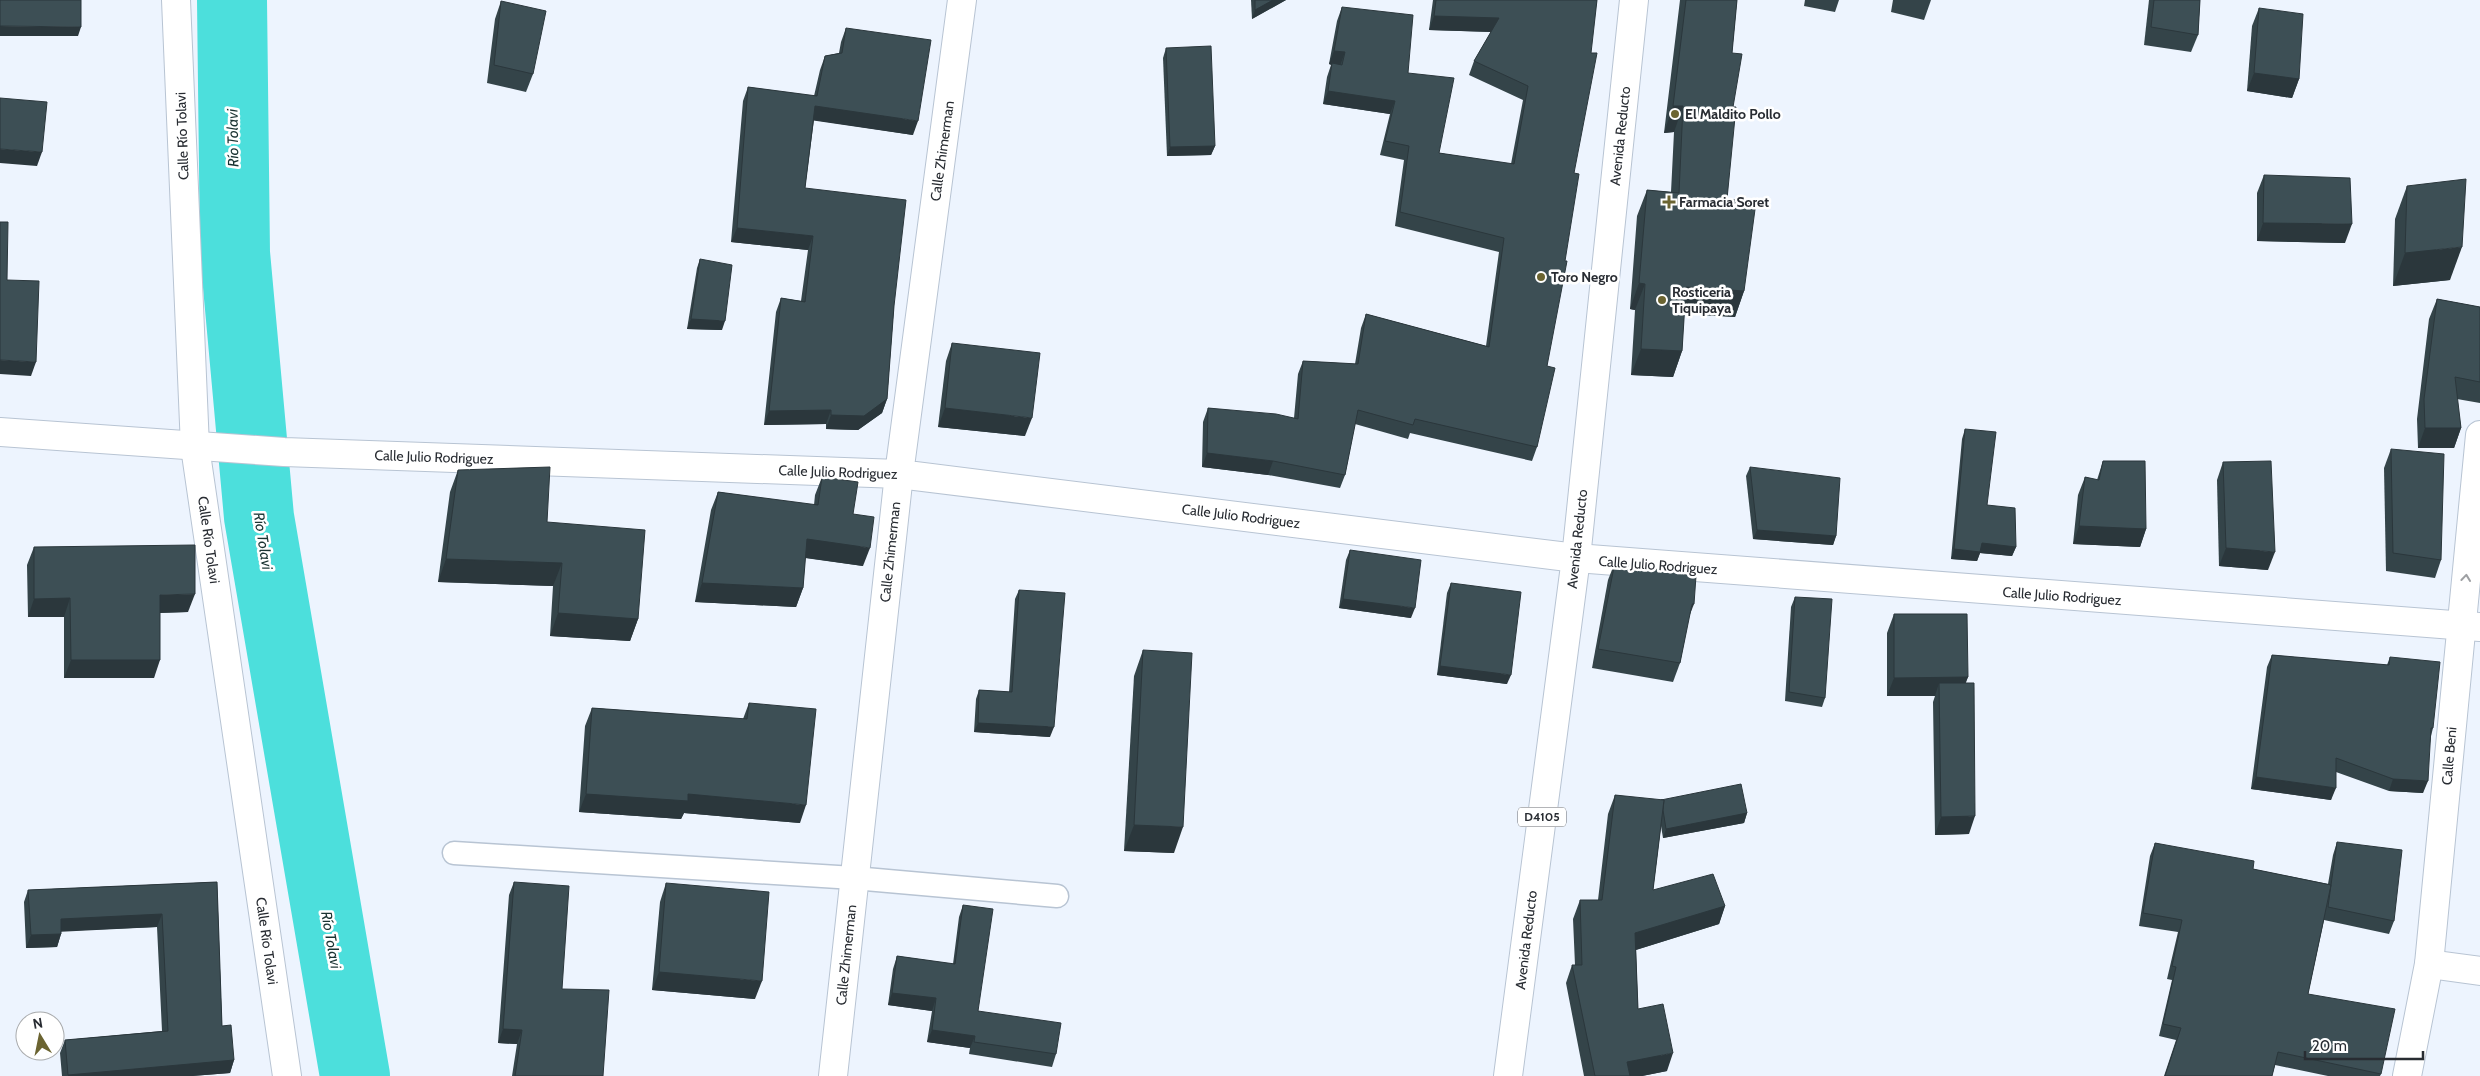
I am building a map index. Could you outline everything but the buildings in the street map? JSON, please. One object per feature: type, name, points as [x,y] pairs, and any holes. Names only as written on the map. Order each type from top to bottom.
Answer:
[{"type":"street","name":"Calle Río Tolavi","points":[[176,0],[195,447],[287,1076]]},
{"type":"street","name":"Calle Zhimerman","points":[[833,1076],[899,474],[962,0]]},
{"type":"street","name":"Avenida Reducto","points":[[1508,1076],[1576,558],[1634,0]]},
{"type":"street","name":"Calle Julio Rodriguez","points":[[0,432],[284,452],[899,474],[1576,558],[2471,627]]},
{"type":"street","name":"Calle Beni","points":[[2407,1076],[2429,964],[2471,627],[2480,435]]},
{"type":"street","points":[[2429,964],[2480,971]]},
{"type":"lane","points":[[454,853],[854,878],[1057,896]]},
{"type":"waterway","name":"Río Tolavi","points":[[232,0],[235,253],[259,517],[355,1076]]},
{"type":"place","name":"El Maldito Pollo","points":[[1675,114]]},
{"type":"place","name":"Farmacia Soret","points":[[1669,202]]},
{"type":"place","name":"Toro Negro","points":[[1541,277]]},
{"type":"place","name":"Rosticeria Tiquipaya","points":[[1662,300]]}]
